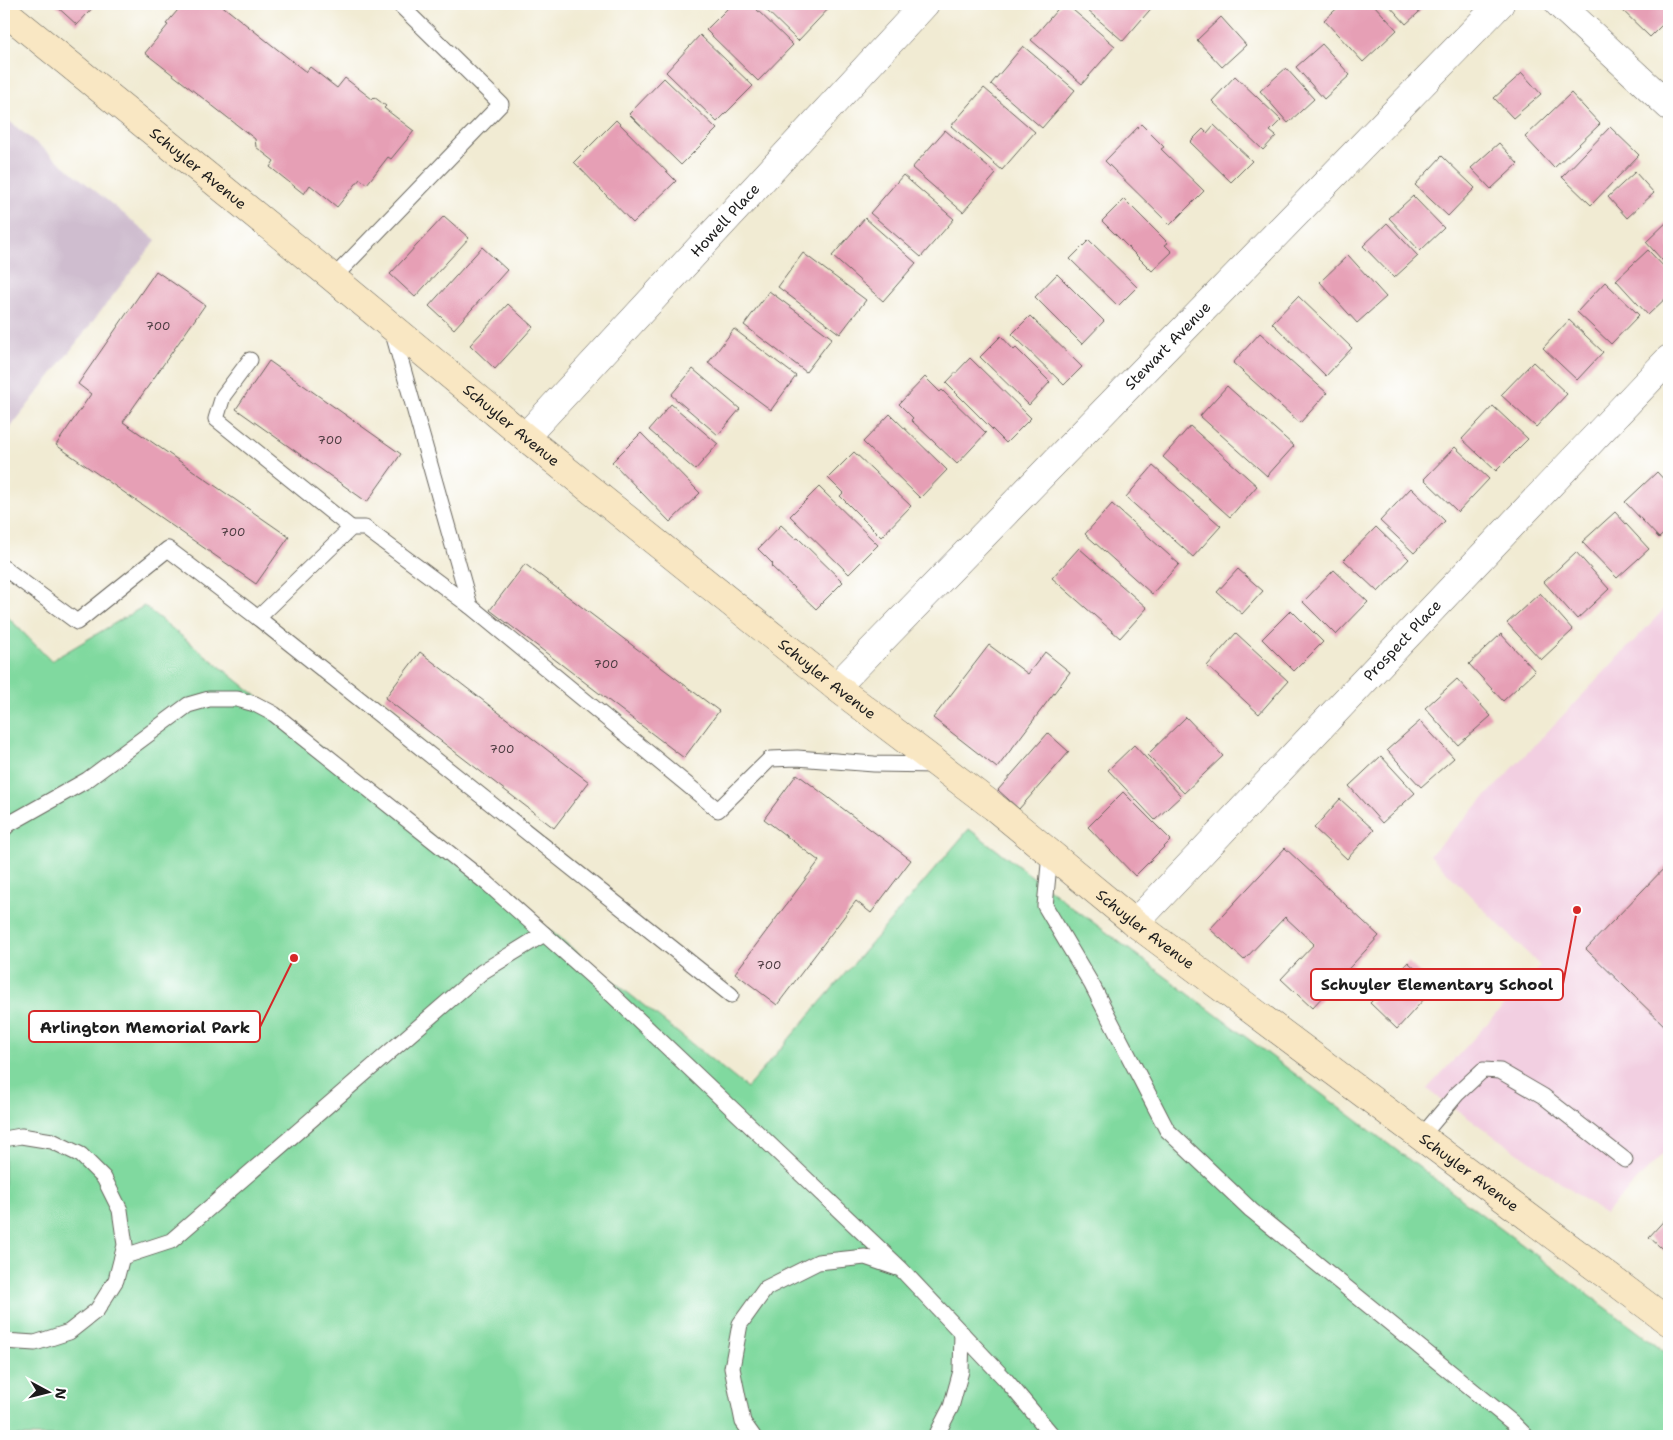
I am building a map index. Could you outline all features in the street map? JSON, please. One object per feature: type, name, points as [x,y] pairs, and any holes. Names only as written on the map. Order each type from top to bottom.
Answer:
[{"type":"main road","name":"Schuyler Avenue","points":[[4,11],[525,437],[836,687],[994,807],[1135,923],[1669,1322]]},
{"type":"street","name":"Howell Place","points":[[525,437],[925,4]]},
{"type":"street","name":"Stewart Avenue","points":[[836,687],[1500,4]]},
{"type":"street","points":[[1559,4],[1669,106]]},
{"type":"street","name":"Prospect Place","points":[[1135,923],[1669,359]]},
{"type":"lane","points":[[332,278],[501,104],[399,4]]},
{"type":"lane","points":[[391,326],[470,606]]},
{"type":"lane","points":[[250,360],[223,396],[216,419],[350,528],[365,528],[470,606],[718,810],[770,759],[797,758],[874,764],[938,765]]},
{"type":"lane","points":[[258,618],[350,528]]},
{"type":"lane","points":[[4,568],[77,622],[168,549],[258,618],[731,995]]},
{"type":"lane","points":[[4,829],[9,824],[87,780],[188,705],[209,699],[237,699],[255,704],[274,714],[488,884],[604,988],[901,1269],[1006,1380],[1053,1436]]},
{"type":"lane","points":[[1050,854],[1045,906],[1092,985],[1166,1130],[1251,1210],[1526,1436]]},
{"type":"lane","points":[[122,1256],[170,1241],[482,972],[544,934]]},
{"type":"lane","points":[[1421,1137],[1457,1094],[1483,1070],[1500,1072],[1543,1096],[1626,1160]]},
{"type":"lane","points":[[4,1139],[21,1136],[52,1141],[81,1155],[104,1178],[120,1210],[125,1245],[116,1280],[97,1310],[69,1332],[35,1343],[4,1341]]},
{"type":"lane","points":[[753,1436],[742,1429],[732,1368],[740,1324],[766,1288],[818,1262],[865,1257],[901,1269]]},
{"type":"lane","points":[[936,1436],[951,1408],[961,1371],[962,1333]]},
{"type":"shaded area","points":[[4,117],[156,240],[4,436]]},
{"type":"shaded area","points":[[1669,604],[1669,1147],[1605,1214],[1427,1089],[1540,966],[1430,855]]},
{"type":"green space","points":[[144,606],[747,1088],[969,829],[1669,1355],[1669,1436],[4,1436],[4,613],[51,661]]},
{"type":"building","points":[[54,4],[96,4],[77,25]]},
{"type":"building","points":[[183,4],[220,4],[306,72],[310,67],[337,88],[345,78],[372,99],[374,97],[386,106],[384,108],[414,131],[391,159],[388,157],[367,184],[360,179],[337,207],[310,185],[304,194],[270,167],[274,161],[256,147],[255,139],[145,53]]},
{"type":"building","points":[[732,4],[751,4],[793,45],[758,81],[706,30]]},
{"type":"building","points":[[760,4],[833,4],[798,41]]},
{"type":"building","points":[[1062,4],[1066,4],[1115,46],[1082,84],[1031,40]]},
{"type":"building","points":[[1080,4],[1155,4],[1123,41]]},
{"type":"building","points":[[1342,4],[1373,4],[1397,30],[1363,62],[1324,20]]},
{"type":"building","points":[[1388,4],[1428,4],[1406,24]]},
{"type":"building","points":[[1616,4],[1662,4],[1669,11],[1669,18],[1650,37]]},
{"type":"building","points":[[1221,17],[1246,45],[1222,67],[1197,40]]},
{"type":"building","points":[[700,35],[753,86],[717,122],[666,72]]},
{"type":"building","points":[[1322,44],[1350,75],[1324,99],[1296,67]]},
{"type":"building","points":[[1023,46],[1075,90],[1042,128],[991,84]]},
{"type":"building","points":[[1286,68],[1314,99],[1288,123],[1260,91]]},
{"type":"building","points":[[1522,73],[1541,94],[1513,118],[1494,98]]},
{"type":"building","points":[[1235,76],[1281,120],[1270,131],[1276,136],[1263,150],[1212,101]]},
{"type":"building","points":[[664,78],[717,129],[681,165],[629,114]]},
{"type":"building","points":[[984,88],[1035,132],[1002,170],[951,126]]},
{"type":"building","points":[[1571,93],[1600,124],[1554,168],[1525,137]]},
{"type":"building","points":[[616,120],[676,181],[633,223],[574,162]]},
{"type":"building","points":[[1141,124],[1164,147],[1161,149],[1204,191],[1170,225],[1105,161]]},
{"type":"building","points":[[1214,125],[1252,161],[1231,182],[1190,142],[1203,129],[1207,133]]},
{"type":"building","points":[[1610,127],[1639,155],[1591,205],[1562,177]]},
{"type":"building","points":[[945,130],[996,174],[963,212],[912,168]]},
{"type":"building","points":[[1499,143],[1518,164],[1491,189],[1471,168]]},
{"type":"building","points":[[1442,156],[1475,188],[1448,216],[1415,185]]},
{"type":"building","points":[[1635,172],[1654,193],[1627,218],[1608,197]]},
{"type":"building","points":[[903,175],[954,219],[921,257],[870,213]]},
{"type":"building","points":[[1413,196],[1444,228],[1420,251],[1389,218]]},
{"type":"building","points":[[1124,199],[1168,243],[1165,245],[1172,252],[1152,271],[1102,221]]},
{"type":"building","points":[[444,216],[469,238],[415,297],[390,274]]},
{"type":"building","points":[[865,218],[916,263],[883,301],[832,256]]},
{"type":"building","points":[[1669,220],[1669,268],[1646,242]]},
{"type":"building","points":[[1387,223],[1418,256],[1394,278],[1363,246]]},
{"type":"building","points":[[1089,240],[1137,287],[1118,306],[1070,259]]},
{"type":"building","points":[[482,247],[507,270],[454,329],[429,306]]},
{"type":"building","points":[[1648,250],[1669,272],[1669,295],[1648,315],[1616,280]]},
{"type":"building","points":[[803,253],[866,300],[840,334],[778,287]]},
{"type":"building","points":[[1348,255],[1386,297],[1357,323],[1320,282]]},
{"type":"building","points":[[156,271],[205,305],[123,422],[289,537],[256,584],[56,445],[91,394],[78,384]]},
{"type":"building","points":[[1057,274],[1104,321],[1082,344],[1035,297]]},
{"type":"building","points":[[1605,282],[1639,315],[1611,344],[1577,312]]},
{"type":"building","points":[[769,291],[832,338],[806,372],[744,325]]},
{"type":"building","points":[[1298,296],[1352,348],[1326,376],[1272,323]]},
{"type":"building","points":[[508,304],[533,327],[495,369],[470,345]]},
{"type":"building","points":[[1030,316],[1082,367],[1064,385],[1012,334]]},
{"type":"building","points":[[1569,320],[1603,352],[1577,380],[1543,348]]},
{"type":"building","points":[[734,329],[796,376],[771,410],[708,363]]},
{"type":"building","points":[[1260,333],[1327,393],[1300,423],[1233,363]]},
{"type":"building","points":[[1001,336],[1014,350],[1016,348],[1050,382],[1029,405],[980,357]]},
{"type":"building","points":[[970,358],[1031,418],[1006,443],[946,383]]},
{"type":"building","points":[[269,361],[401,454],[367,502],[236,409]]},
{"type":"building","points":[[1533,362],[1567,394],[1536,427],[1501,395]]},
{"type":"building","points":[[693,369],[740,409],[718,435],[671,395]]},
{"type":"building","points":[[925,377],[940,392],[942,390],[986,433],[957,464],[911,420],[913,418],[899,404]]},
{"type":"building","points":[[1227,386],[1294,446],[1267,476],[1200,416]]},
{"type":"building","points":[[671,404],[718,444],[695,470],[649,430]]},
{"type":"building","points":[[1493,406],[1528,439],[1496,471],[1462,439]]},
{"type":"building","points":[[890,414],[947,470],[920,498],[863,442]]},
{"type":"building","points":[[1190,426],[1257,486],[1230,517],[1163,457]]},
{"type":"building","points":[[641,433],[700,493],[670,522],[612,462]]},
{"type":"building","points":[[1455,447],[1489,479],[1458,512],[1424,479]]},
{"type":"building","points":[[854,452],[911,506],[881,537],[840,496],[843,493],[828,478]]},
{"type":"building","points":[[1153,466],[1221,526],[1193,557],[1126,497]]},
{"type":"building","points":[[1657,472],[1669,485],[1669,529],[1659,538],[1625,502]]},
{"type":"building","points":[[819,487],[878,545],[849,574],[790,516]]},
{"type":"building","points":[[1411,488],[1445,521],[1414,553],[1380,521]]},
{"type":"building","points":[[1112,504],[1179,564],[1152,594],[1085,534]]},
{"type":"building","points":[[1615,512],[1649,549],[1617,578],[1582,542]]},
{"type":"building","points":[[781,525],[796,539],[798,538],[843,582],[816,609],[771,566],[773,564],[758,549]]},
{"type":"building","points":[[1376,527],[1409,559],[1378,592],[1344,560]]},
{"type":"building","points":[[1079,548],[1147,608],[1120,638],[1052,578]]},
{"type":"building","points":[[1576,552],[1609,589],[1577,619],[1544,582]]},
{"type":"building","points":[[525,564],[719,711],[684,758],[490,610]]},
{"type":"building","points":[[1238,569],[1263,591],[1242,614],[1217,592]]},
{"type":"building","points":[[1334,570],[1368,602],[1336,635],[1303,602]]},
{"type":"building","points":[[1540,593],[1573,630],[1541,660],[1507,623]]},
{"type":"building","points":[[1291,610],[1323,642],[1294,671],[1262,639]]},
{"type":"building","points":[[1236,633],[1288,681],[1259,714],[1207,666]]},
{"type":"building","points":[[1501,634],[1535,671],[1503,701],[1469,664]]},
{"type":"building","points":[[989,645],[1028,674],[1045,652],[1070,672],[997,768],[933,718]]},
{"type":"building","points":[[420,652],[589,782],[554,828],[385,698]]},
{"type":"building","points":[[1457,679],[1491,716],[1458,745],[1425,708]]},
{"type":"building","points":[[1186,717],[1223,756],[1184,793],[1147,755]]},
{"type":"building","points":[[1420,721],[1454,758],[1421,787],[1387,750]]},
{"type":"building","points":[[1048,733],[1069,752],[1019,809],[998,790]]},
{"type":"building","points":[[1134,745],[1181,796],[1155,820],[1108,770]]},
{"type":"building","points":[[1381,756],[1415,793],[1382,823],[1349,786]]},
{"type":"building","points":[[797,774],[911,860],[871,913],[856,901],[777,1005],[735,973],[819,861],[764,819]]},
{"type":"building","points":[[1123,792],[1171,840],[1135,876],[1088,827]]},
{"type":"building","points":[[1340,799],[1374,830],[1347,859],[1314,828]]},
{"type":"building","points":[[1285,848],[1379,936],[1312,1008],[1281,979],[1314,944],[1285,917],[1244,960],[1210,929]]},
{"type":"building","points":[[1669,863],[1669,1030],[1586,949]]},
{"type":"building","points":[[1408,962],[1435,987],[1397,1029],[1370,1003]]},
{"type":"building","points":[[1669,1215],[1669,1255],[1649,1237]]},
{"type":"place","name":"Schuyler Elementary School","points":[[1577,910]]},
{"type":"place","name":"Arlington Memorial Park","points":[[294,958]]}]
